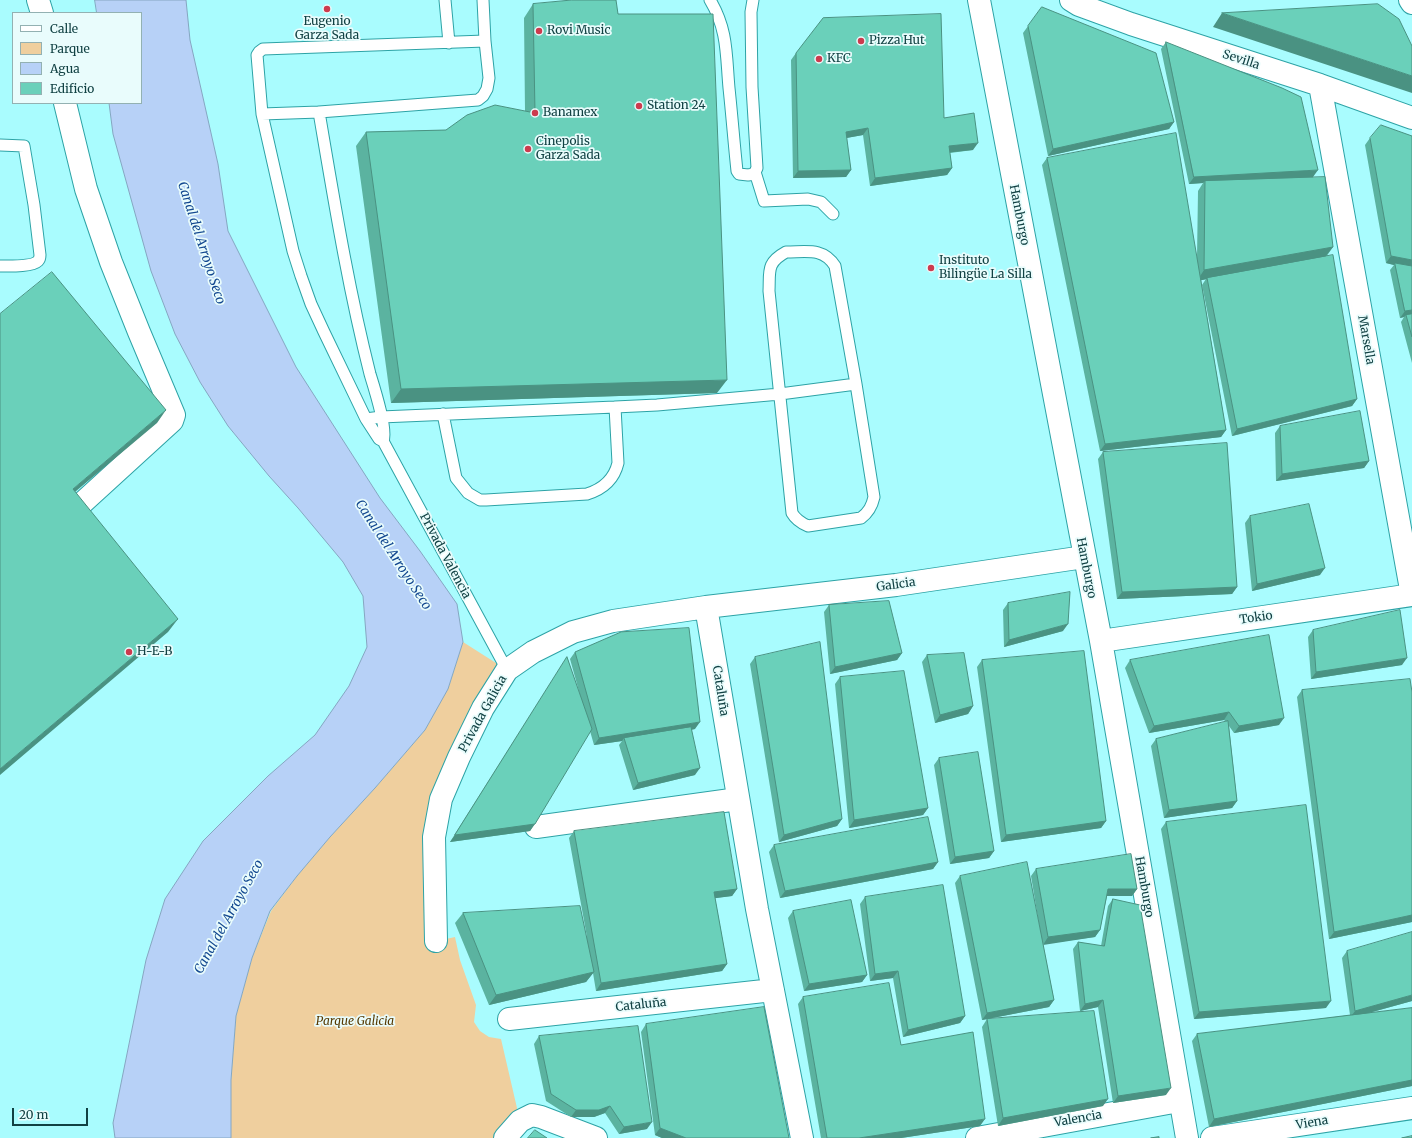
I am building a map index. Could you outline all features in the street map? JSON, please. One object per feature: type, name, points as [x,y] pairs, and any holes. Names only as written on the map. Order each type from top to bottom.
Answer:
[{"type":"street","points":[[38,0],[42,12]]},
{"type":"street","name":"Hamburgo","points":[[979,0],[1101,641],[1179,1101],[1187,1138]]},
{"type":"street","name":"Sevilla","points":[[1071,0],[1080,5],[1131,24],[1320,85],[1412,118]]},
{"type":"street","name":"Marsella","points":[[1320,85],[1412,595]]},
{"type":"street","points":[[65,104],[86,188],[109,255],[174,415],[172,421],[80,505]]},
{"type":"street","name":"Galicia","points":[[706,607],[896,585],[1084,557]]},
{"type":"street","name":"Tokio","points":[[1101,641],[1412,595]]},
{"type":"street","name":"Privada Galicia","points":[[436,941],[434,837],[441,799],[459,757],[483,708],[507,670],[533,652],[573,632],[613,621],[706,607]]},
{"type":"street","name":"Cataluña","points":[[706,607],[738,799],[802,1138]]},
{"type":"street","points":[[536,827],[738,799]]},
{"type":"street","name":"Cataluña","points":[[509,1019],[773,990]]},
{"type":"street","name":"Valencia","points":[[977,1138],[1045,1132],[1179,1101]]},
{"type":"street","name":"Viena","points":[[1212,1138],[1412,1108]]},
{"type":"street","points":[[505,1138],[520,1120],[532,1115],[596,1138]]},
{"type":"lane","points":[[445,0],[449,42]]},
{"type":"lane","points":[[262,114],[319,112],[478,100],[483,96],[487,89],[489,78],[485,41],[484,0]]},
{"type":"lane","points":[[710,0],[720,16],[726,44],[737,170],[742,175],[752,174],[755,172]]},
{"type":"lane","points":[[753,0],[751,12],[755,172],[764,202],[808,199],[821,202],[833,214]]},
{"type":"lane","points":[[319,112],[349,284],[357,323],[381,417],[385,437],[383,441],[379,439],[366,419],[311,304],[301,276],[293,251],[262,114],[257,55],[260,50],[485,41]]},
{"type":"lane","points":[[0,146],[24,146],[34,205],[40,255],[38,261],[34,263],[16,266],[0,266]]},
{"type":"lane","points":[[786,252],[821,253],[827,256],[835,266],[874,496],[873,503],[866,514],[861,518],[808,526],[802,524],[792,514],[780,394],[769,291],[770,268],[776,258],[786,252]]},
{"type":"lane","points":[[366,419],[381,417],[615,407],[780,394],[856,384]]},
{"type":"lane","points":[[444,414],[456,478],[468,493],[480,500],[486,500],[587,494],[605,486],[616,472],[618,463],[615,407]]},
{"type":"lane","name":"Privada Valencia","points":[[383,441],[507,670]]},
{"type":"green space","name":"Parque Galicia","points":[[463,642],[507,670],[441,799],[437,941],[455,937],[460,960],[476,1005],[474,1022],[480,1031],[489,1037],[501,1039],[520,1121],[505,1138],[231,1138],[231,1080],[236,1016],[252,958],[271,911],[297,876],[330,837],[425,730],[449,686]]},
{"type":"water","name":"Canal del Arroyo Seco","points":[[95,0],[186,0],[190,40],[218,164],[228,231],[296,367],[380,498],[420,551],[457,604],[463,642],[448,689],[425,730],[330,837],[270,911],[252,958],[236,1016],[231,1080],[231,1138],[115,1138],[113,1123],[146,960],[165,899],[203,841],[268,776],[315,735],[349,686],[367,647],[363,596],[343,562],[228,426],[200,382],[175,334],[151,271],[113,134],[109,104],[142,104],[142,12],[97,12]]},
{"type":"building","points":[[572,0],[616,0],[618,14],[713,14],[727,380],[401,389],[366,132],[446,130],[467,115],[495,105],[535,113],[533,4]]},
{"type":"building","points":[[1378,4],[1399,19],[1412,46],[1412,76],[1222,13]]},
{"type":"building","points":[[1042,7],[1156,53],[1174,122],[1053,149],[1028,26]]},
{"type":"building","points":[[941,14],[944,118],[974,113],[978,143],[949,146],[952,168],[875,178],[868,128],[846,132],[851,170],[798,171],[796,53],[823,18]]},
{"type":"building","points":[[1166,42],[1301,97],[1318,170],[1194,177]]},
{"type":"building","points":[[1381,125],[1412,136],[1412,260],[1391,256],[1370,138]]},
{"type":"building","points":[[1176,133],[1226,430],[1105,444],[1047,158]]},
{"type":"building","points":[[1325,177],[1333,247],[1204,270],[1205,181]]},
{"type":"building","points":[[1333,255],[1357,399],[1237,429],[1207,278]]},
{"type":"building","points":[[1395,263],[1412,266],[1412,310],[1405,311]]},
{"type":"building","points":[[52,272],[166,410],[73,489],[178,619],[0,769],[0,314]]},
{"type":"building","points":[[1412,314],[1412,337],[1406,315]]},
{"type":"building","points":[[1360,411],[1369,461],[1282,474],[1280,426]]},
{"type":"building","points":[[1227,443],[1237,587],[1122,592],[1103,452]]},
{"type":"building","points":[[1309,504],[1325,568],[1257,584],[1250,516]]},
{"type":"building","points":[[1070,592],[1068,624],[1009,640],[1008,603]]},
{"type":"building","points":[[889,601],[902,653],[835,667],[829,605]]},
{"type":"building","points":[[1400,610],[1407,658],[1316,672],[1313,630]]},
{"type":"building","points":[[689,628],[700,722],[599,738],[575,652],[621,632]]},
{"type":"building","points":[[1269,635],[1284,718],[1239,726],[1229,712],[1154,726],[1130,660]]},
{"type":"building","points":[[820,642],[842,819],[784,835],[755,657]]},
{"type":"building","points":[[1084,651],[1106,821],[1006,835],[982,660]]},
{"type":"building","points":[[964,653],[973,706],[940,715],[927,655]]},
{"type":"building","points":[[567,657],[592,729],[535,824],[455,835]]},
{"type":"building","points":[[904,671],[928,808],[854,820],[840,677]]},
{"type":"building","points":[[1410,679],[1412,692],[1412,915],[1334,932],[1302,690]]},
{"type":"building","points":[[1228,721],[1237,801],[1169,810],[1156,739]]},
{"type":"building","points":[[691,727],[700,768],[638,783],[624,738]]},
{"type":"building","points":[[978,752],[994,851],[955,857],[939,758]]},
{"type":"building","points":[[1306,805],[1331,1001],[1199,1012],[1166,822]]},
{"type":"building","points":[[724,812],[737,889],[714,892],[727,964],[601,983],[574,831]]},
{"type":"building","points":[[928,817],[938,862],[785,891],[774,845]]},
{"type":"building","points":[[1131,854],[1137,889],[1108,889],[1100,930],[1048,937],[1036,869]]},
{"type":"building","points":[[1027,862],[1054,1000],[987,1013],[960,876]]},
{"type":"building","points":[[943,885],[965,1016],[908,1030],[898,971],[875,974],[865,897]]},
{"type":"building","points":[[1113,899],[1140,905],[1171,1088],[1118,1096],[1103,1000],[1085,1004],[1078,942],[1104,946]]},
{"type":"building","points":[[851,900],[867,975],[809,984],[793,911]]},
{"type":"building","points":[[580,906],[594,972],[496,995],[463,913]]},
{"type":"building","points":[[1412,932],[1412,995],[1355,1011],[1347,951]]},
{"type":"building","points":[[889,983],[901,1045],[973,1032],[985,1119],[859,1138],[827,1138],[803,997]]},
{"type":"building","points":[[764,1007],[789,1138],[686,1138],[660,1128],[646,1024]]},
{"type":"building","points":[[1412,1008],[1412,1080],[1214,1119],[1197,1034]]},
{"type":"building","points":[[1094,1011],[1108,1099],[1003,1118],[987,1019]]},
{"type":"building","points":[[638,1026],[652,1122],[624,1127],[610,1106],[599,1110],[576,1110],[551,1094],[539,1036]]},
{"type":"building","points":[[535,1130],[547,1138],[528,1138]]},
{"type":"place","name":"Eugenio Garza Sada","points":[[327,9]]},
{"type":"place","name":"Rovi Music","points":[[539,31]]},
{"type":"place","name":"Pizza Hut","points":[[861,41]]},
{"type":"place","name":"KFC","points":[[819,59]]},
{"type":"place","name":"Station 24","points":[[639,106]]},
{"type":"place","name":"Banamex","points":[[535,113]]},
{"type":"place","name":"Cinepolis Garza Sada","points":[[528,149]]},
{"type":"place","name":"Instituto Bilingüe La Silla","points":[[931,268]]},
{"type":"place","name":"H-E-B","points":[[129,652]]}]
